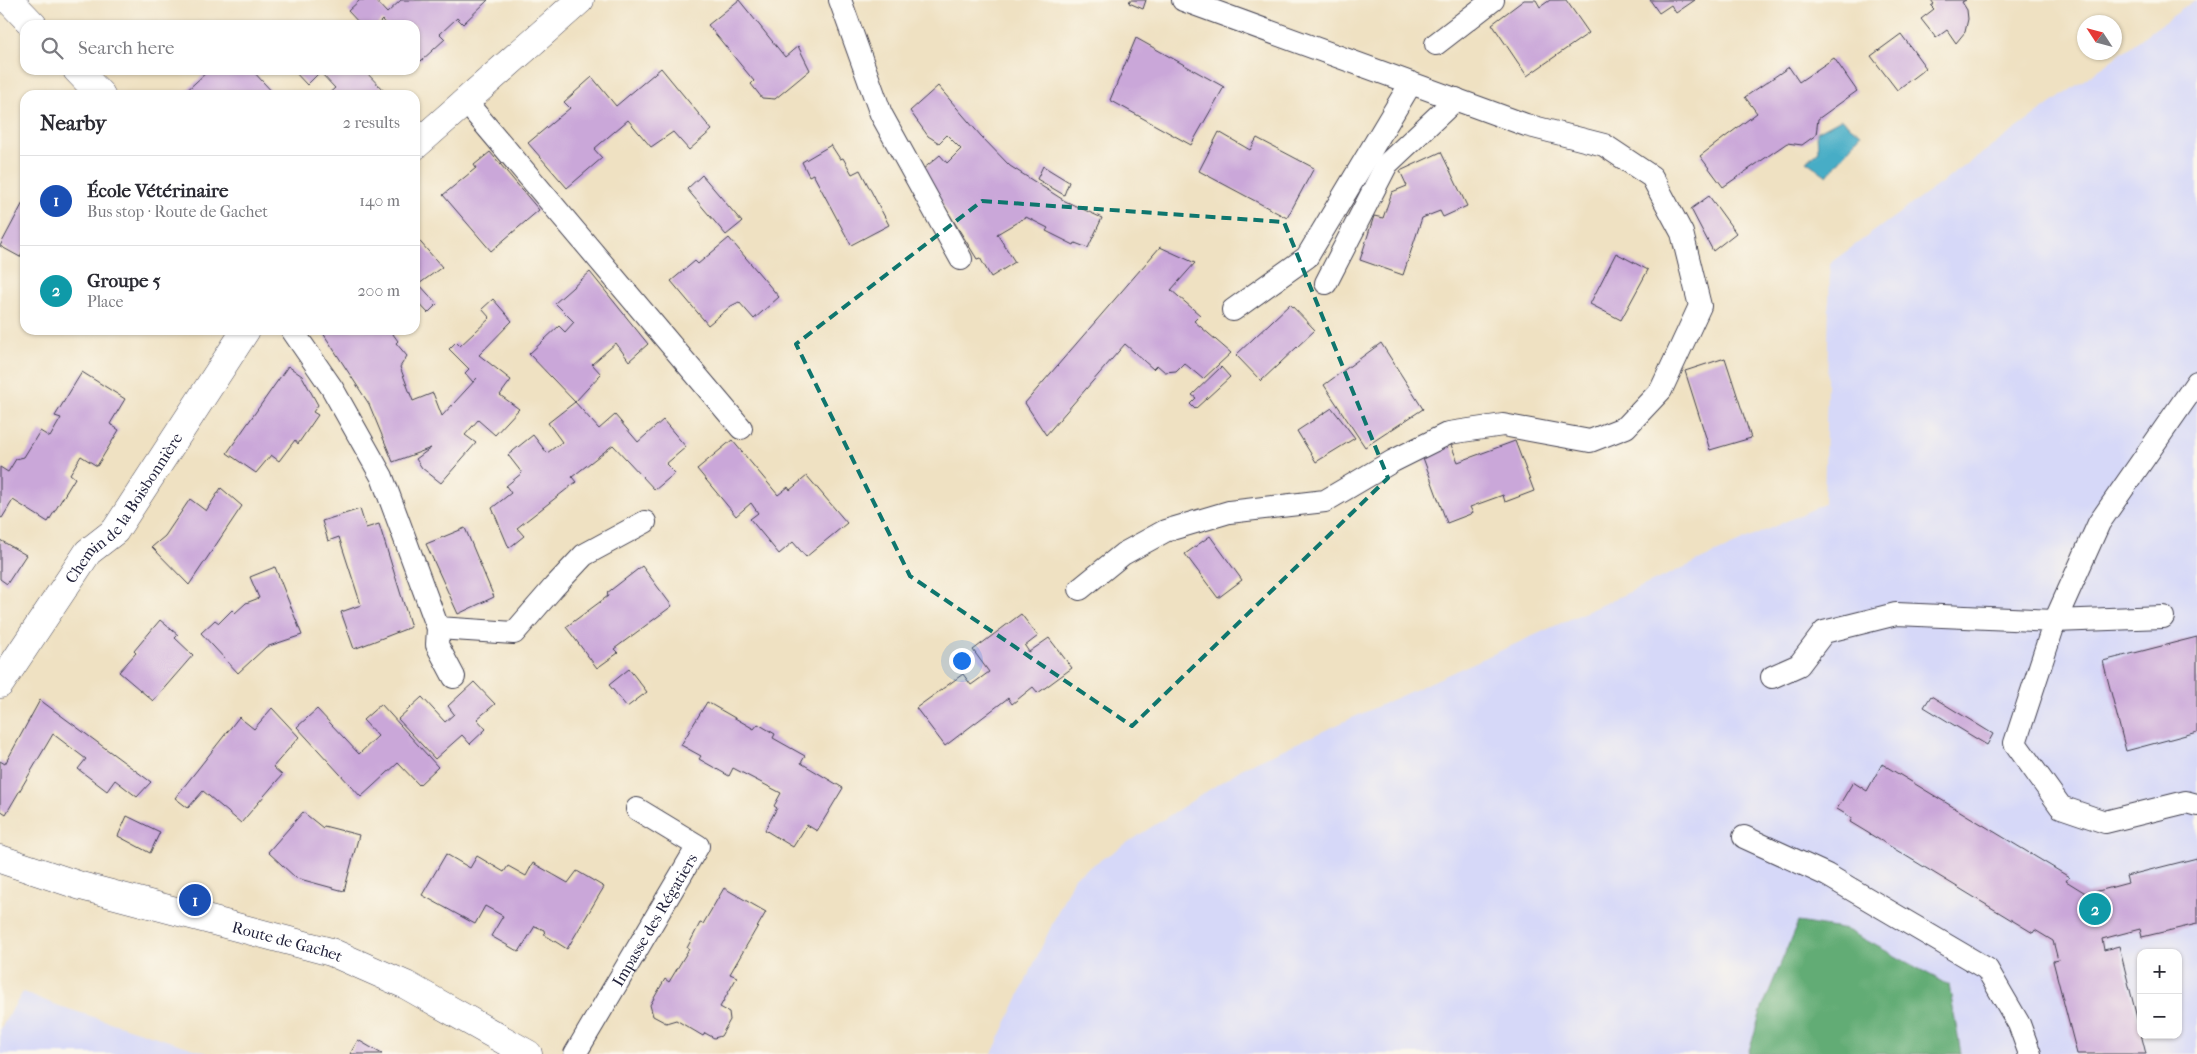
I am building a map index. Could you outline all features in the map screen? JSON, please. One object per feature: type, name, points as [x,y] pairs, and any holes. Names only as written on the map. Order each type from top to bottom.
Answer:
[{"type":"street","points":[[9,0],[29,20]]},
{"type":"street","points":[[420,142],[580,0]]},
{"type":"street","points":[[82,75],[96,90]]},
{"type":"street","name":"Chemin de la Boisbonnière","points":[[0,684],[88,552],[115,532],[243,335]]},
{"type":"street","name":"Route de Gachet","points":[[0,859],[81,886],[331,952],[406,985],[528,1054]]},
{"type":"lane","points":[[840,0],[881,114],[960,259]]},
{"type":"lane","points":[[1080,589],[1123,554],[1165,531],[1229,512],[1325,501],[1392,461],[1449,433],[1503,425],[1590,440],[1626,427],[1661,390],[1700,306],[1682,233],[1652,177],[1604,145],[1526,125],[1183,0]]},
{"type":"lane","points":[[1436,44],[1493,0]]},
{"type":"lane","points":[[1233,310],[1307,257],[1411,83]]},
{"type":"lane","points":[[1326,283],[1387,164],[1456,99]]},
{"type":"lane","points":[[466,102],[741,428]]},
{"type":"lane","points":[[295,335],[332,388],[382,477],[438,628],[437,645],[454,677]]},
{"type":"lane","points":[[2197,382],[2099,523],[2055,621],[2015,743],[2061,807],[2105,822],[2186,802],[2197,805]]},
{"type":"lane","points":[[438,628],[514,633],[584,555],[645,522]]},
{"type":"lane","points":[[1772,678],[1799,665],[1824,632],[1896,614],[2055,621],[2163,617]]},
{"type":"lane","name":"Impasse des Régatiers","points":[[575,1054],[698,846],[637,809]]},
{"type":"lane","points":[[1744,838],[1828,875],[1987,969],[2019,1024],[2030,1054]]},
{"type":"highlighted area","points":[[982,201],[1284,222],[1388,478],[1132,726],[910,576],[796,344]]},
{"type":"shaded area","points":[[2197,0],[2197,1054],[992,1054],[1074,877],[1246,766],[1824,504],[1830,263],[2112,60],[2122,60],[2122,53]]},
{"type":"shaded area","points":[[23,992],[59,1006],[210,1054],[0,1054],[0,1029]]},
{"type":"green space","points":[[1798,922],[1847,930],[1949,985],[1961,1054],[1748,1054],[1761,1011]]},
{"type":"water","points":[[1841,119],[1861,134],[1827,176],[1806,161],[1818,152],[1817,132]]},
{"type":"building","points":[[360,0],[375,0],[387,13],[401,0],[488,0],[463,24],[457,18],[440,34],[445,39],[421,61],[420,20],[356,20],[348,11]]},
{"type":"building","points":[[739,0],[785,57],[798,46],[810,70],[775,99],[762,98],[751,84],[754,81],[708,25]]},
{"type":"building","points":[[1130,0],[1146,0],[1143,9],[1129,3]]},
{"type":"building","points":[[1524,0],[1536,0],[1540,7],[1550,0],[1566,0],[1589,33],[1527,76],[1492,24]]},
{"type":"building","points":[[1650,0],[1695,0],[1676,13],[1671,5],[1659,13]]},
{"type":"building","points":[[1931,0],[1966,0],[1962,2],[1967,10],[1968,19],[1965,32],[1956,43],[1947,30],[1936,38],[1921,19],[1934,9],[1931,6],[1934,4]]},
{"type":"building","points":[[1901,34],[1926,68],[1897,90],[1871,56]]},
{"type":"building","points":[[1136,38],[1224,87],[1191,145],[1110,100]]},
{"type":"building","points":[[1834,58],[1857,91],[1818,119],[1816,135],[1802,145],[1787,143],[1723,187],[1700,156],[1757,113],[1745,97],[1789,67],[1799,82]]},
{"type":"building","points":[[661,68],[712,130],[689,150],[673,132],[651,147],[628,120],[594,149],[602,158],[567,188],[528,143],[570,108],[564,102],[592,77],[616,106]]},
{"type":"building","points":[[204,75],[257,75],[270,90],[187,90]]},
{"type":"building","points":[[298,75],[317,75],[307,85]]},
{"type":"building","points":[[323,75],[369,75],[383,90],[333,90],[335,88]]},
{"type":"building","points":[[938,86],[1010,166],[1065,201],[1102,218],[1088,248],[1075,243],[1074,245],[1046,231],[1048,228],[1026,217],[997,234],[1015,262],[991,277],[980,258],[977,259],[922,170],[940,155],[947,163],[961,149],[947,135],[939,143],[928,136],[910,111]]},
{"type":"building","points":[[1219,132],[1250,150],[1257,138],[1314,168],[1287,218],[1199,171]]},
{"type":"building","points":[[831,145],[840,159],[843,158],[852,174],[860,170],[889,225],[851,245],[813,174],[809,176],[802,162]]},
{"type":"building","points":[[490,152],[539,210],[491,251],[443,195],[476,168],[474,165]]},
{"type":"building","points":[[1441,152],[1467,206],[1443,217],[1440,211],[1422,218],[1403,275],[1360,260],[1374,216],[1383,218],[1392,192],[1407,186],[1400,171]]},
{"type":"building","points":[[1043,166],[1069,182],[1064,195],[1037,179]]},
{"type":"building","points":[[702,175],[742,222],[726,235],[687,189]]},
{"type":"building","points":[[1709,196],[1736,233],[1713,251],[1691,209]]},
{"type":"building","points":[[20,208],[20,257],[0,246]]},
{"type":"building","points":[[729,238],[779,297],[754,319],[739,302],[731,306],[708,325],[671,281],[695,261],[698,264]]},
{"type":"building","points":[[420,242],[442,267],[420,283]]},
{"type":"building","points":[[1160,247],[1195,263],[1171,290],[1200,315],[1194,321],[1231,353],[1203,379],[1184,363],[1176,371],[1165,372],[1157,365],[1153,369],[1125,344],[1046,435],[1025,403]]},
{"type":"building","points":[[1616,253],[1648,270],[1621,320],[1590,304]]},
{"type":"building","points":[[590,272],[648,344],[629,361],[616,343],[592,364],[601,374],[575,402],[529,354],[559,326],[565,332],[574,322],[555,303]]},
{"type":"building","points":[[420,285],[437,304],[428,313],[420,304]]},
{"type":"building","points":[[493,299],[512,321],[479,355],[511,380],[500,395],[519,409],[495,435],[478,420],[465,435],[476,443],[441,483],[422,468],[416,459],[431,448],[393,462],[369,404],[324,335],[394,335],[398,341],[396,343],[407,356],[400,367],[413,401],[433,393],[442,416],[477,378],[473,382],[465,373],[469,369],[449,349],[456,342],[460,346],[490,318],[482,309]]},
{"type":"building","points":[[1290,304],[1315,330],[1261,381],[1236,355]]},
{"type":"building","points":[[1381,343],[1423,409],[1365,447],[1324,385]]},
{"type":"building","points":[[1725,358],[1751,438],[1710,450],[1685,371]]},
{"type":"building","points":[[288,366],[302,376],[318,405],[313,412],[318,415],[298,444],[295,440],[279,461],[271,455],[256,473],[227,453]]},
{"type":"building","points":[[1221,367],[1230,377],[1195,409],[1190,404],[1196,398],[1192,395]]},
{"type":"building","points":[[82,372],[125,399],[110,424],[119,430],[97,466],[81,456],[70,474],[75,478],[48,522],[13,500],[2,518],[0,517],[0,467],[8,472],[16,459],[24,457],[40,431],[50,437],[61,418],[55,416]]},
{"type":"building","points":[[575,402],[599,429],[615,415],[638,442],[663,420],[686,447],[666,464],[675,473],[655,490],[613,445],[572,477],[576,482],[517,528],[524,536],[509,548],[492,508],[511,493],[506,486],[522,473],[508,455],[533,435],[547,453],[562,442],[548,423]]},
{"type":"building","points":[[1332,408],[1355,438],[1316,462],[1297,431]]},
{"type":"building","points":[[732,440],[778,495],[788,487],[790,490],[807,476],[847,523],[806,557],[793,542],[779,554],[750,519],[758,513],[751,503],[736,516],[697,469]]},
{"type":"building","points":[[1515,441],[1534,491],[1505,502],[1503,495],[1470,507],[1473,513],[1447,523],[1422,455],[1451,445],[1458,462]]},
{"type":"building","points":[[221,488],[242,506],[189,585],[152,547],[165,536],[190,499],[206,511]]},
{"type":"building","points":[[360,509],[366,528],[379,524],[411,627],[354,649],[341,612],[361,605],[339,537],[328,541],[322,521]]},
{"type":"building","points":[[465,528],[494,597],[458,614],[426,544]]},
{"type":"building","points":[[1210,536],[1242,580],[1218,598],[1185,554]]},
{"type":"building","points":[[0,540],[26,555],[7,584],[0,579]]},
{"type":"building","points":[[642,566],[672,606],[614,649],[618,653],[597,668],[566,627],[608,596],[607,593]]},
{"type":"building","points":[[275,567],[302,635],[266,647],[238,673],[201,633],[215,620],[219,623],[232,610],[235,613],[246,603],[259,598],[250,577]]},
{"type":"building","points":[[1021,614],[1038,636],[1025,646],[1029,652],[1049,638],[1072,668],[1038,693],[1033,687],[1012,704],[1008,698],[945,746],[916,708],[963,674],[971,685],[989,672],[973,650]]},
{"type":"building","points":[[160,620],[178,635],[175,638],[193,655],[153,701],[119,672],[136,653],[134,651]]},
{"type":"building","points":[[2197,637],[2197,732],[2126,751],[2103,661]]},
{"type":"building","points":[[629,669],[647,692],[627,707],[609,685]]},
{"type":"building","points":[[474,682],[495,704],[477,719],[486,729],[470,744],[462,735],[435,759],[398,719],[422,697],[445,722],[454,714],[448,706]]},
{"type":"building","points":[[1931,696],[1993,734],[1987,745],[1924,707]]},
{"type":"building","points":[[40,700],[151,782],[137,797],[115,780],[107,791],[78,769],[86,759],[53,734],[6,814],[0,810],[0,761],[5,764]]},
{"type":"building","points":[[707,702],[754,729],[758,724],[775,734],[773,738],[805,756],[801,763],[843,788],[817,831],[807,825],[793,847],[765,830],[777,808],[774,806],[781,793],[733,768],[729,776],[699,759],[701,756],[681,745]]},
{"type":"building","points":[[381,704],[438,767],[419,785],[398,763],[361,797],[297,727],[317,709],[359,754],[378,736],[363,720]]},
{"type":"building","points":[[272,708],[299,737],[273,767],[282,775],[241,823],[203,791],[188,808],[175,798],[239,717],[254,729]]},
{"type":"building","points":[[1882,764],[2069,877],[2066,881],[2087,894],[2128,883],[2126,876],[2197,858],[2197,924],[2142,937],[2140,929],[2102,939],[2104,950],[2119,946],[2137,1018],[2137,1039],[2142,1039],[2146,1054],[2077,1054],[2053,961],[2058,960],[2053,941],[2035,930],[2033,933],[1850,822],[1852,818],[1837,809],[1853,782],[1867,791]]},
{"type":"building","points":[[303,812],[323,828],[324,826],[359,835],[344,891],[296,878],[268,852]]},
{"type":"building","points":[[127,816],[160,832],[150,853],[118,836]]},
{"type":"building","points":[[446,854],[470,868],[477,856],[504,872],[508,866],[526,876],[533,863],[568,883],[577,871],[604,887],[567,949],[545,935],[544,930],[535,926],[519,952],[491,936],[503,916],[485,906],[475,924],[422,895]]},
{"type":"building","points":[[724,888],[766,912],[730,974],[737,977],[720,1007],[729,1012],[730,1020],[721,1036],[714,1038],[705,1033],[703,1036],[676,1020],[666,1023],[653,1016],[650,1005],[665,979],[669,982],[689,949],[687,948],[700,923],[703,924]]},
{"type":"building","points":[[358,1040],[382,1054],[350,1054]]},
{"type":"place","name":"École Vétérinaire","points":[[195,900]]},
{"type":"place","name":"Groupe 5","points":[[2095,909]]}]
